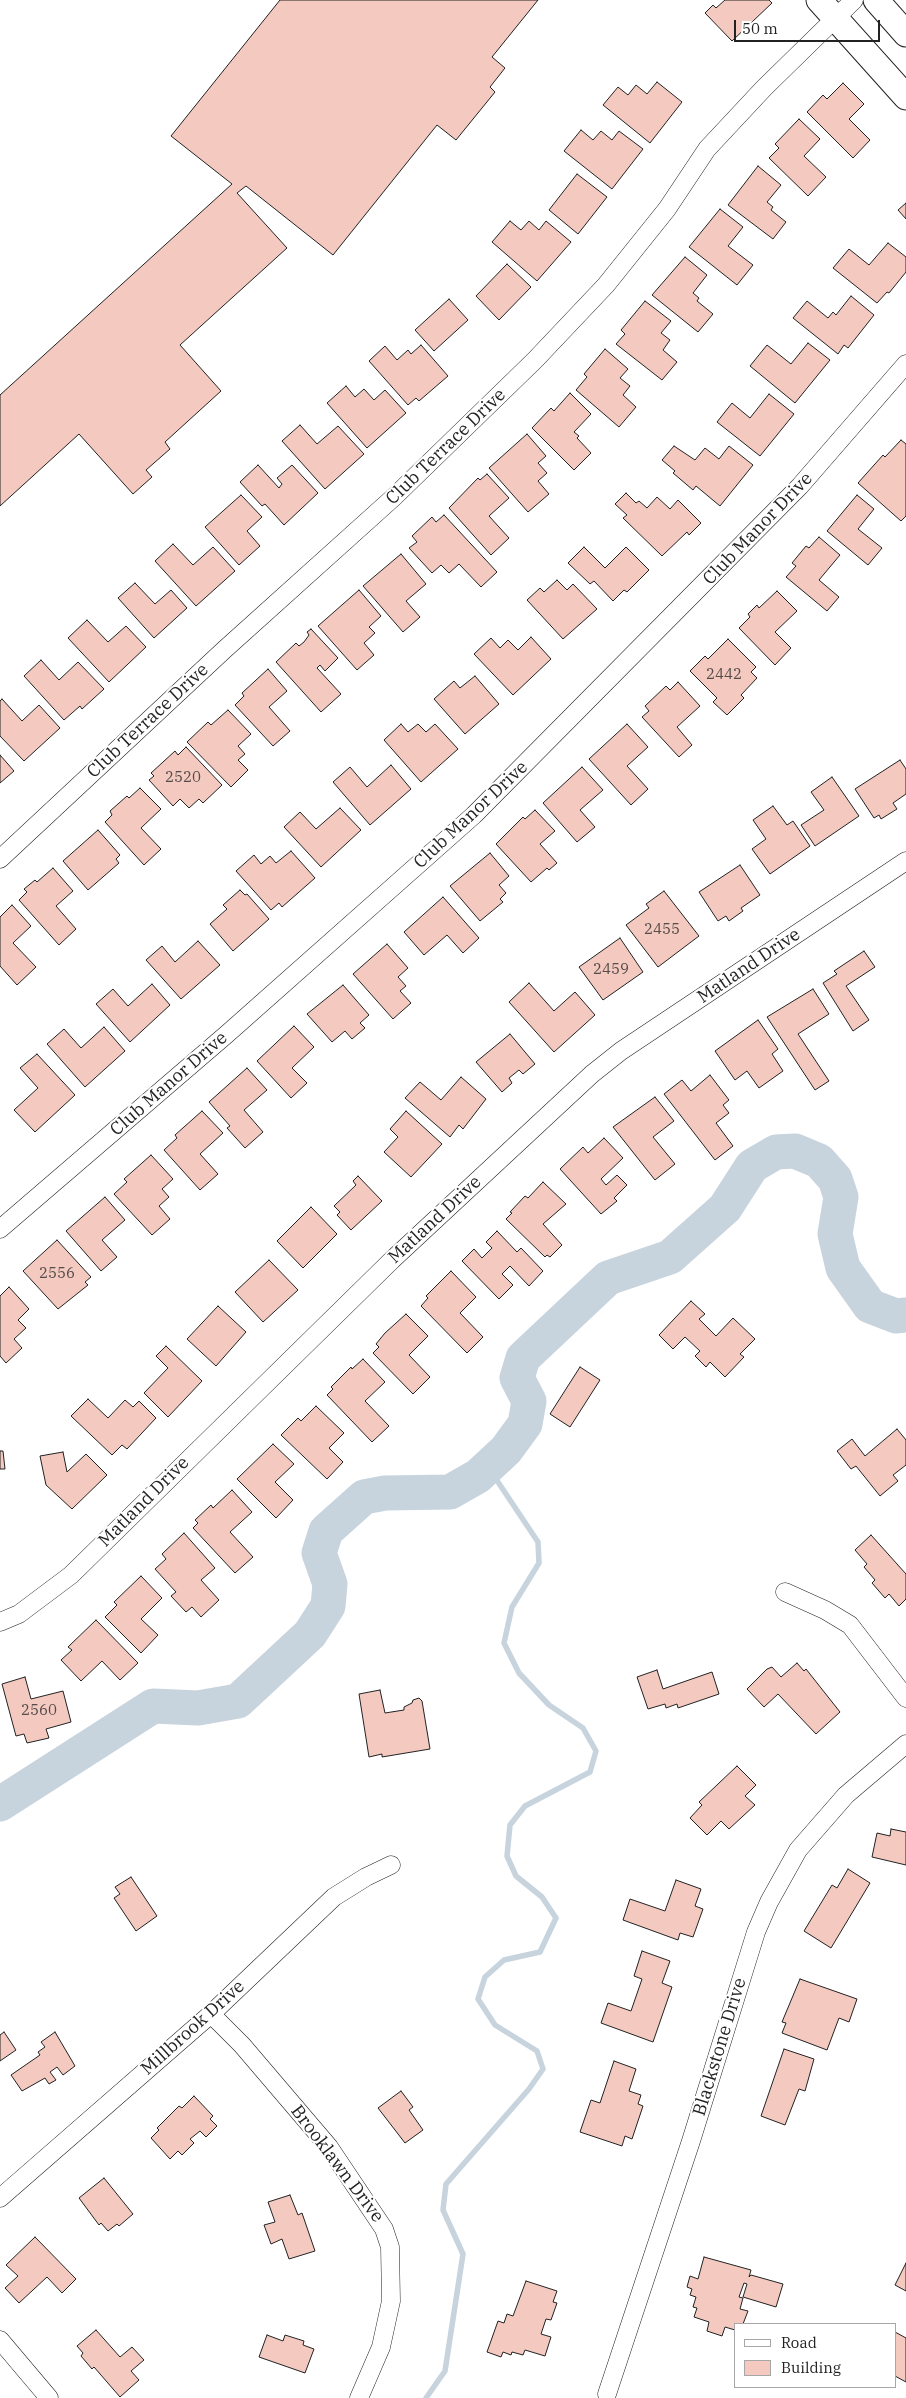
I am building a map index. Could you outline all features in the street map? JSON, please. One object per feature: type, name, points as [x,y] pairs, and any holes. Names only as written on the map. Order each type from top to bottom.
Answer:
[{"type":"main road","points":[[876,0],[906,34]]},
{"type":"main road","points":[[827,9],[906,97]]},
{"type":"street","name":"Club Terrace Drive","points":[[0,859],[224,650],[394,497],[535,360],[606,285],[668,209],[707,149],[764,88],[827,9],[854,0]]},
{"type":"street","name":"Club Manor Drive","points":[[0,1229],[227,1034],[474,814],[800,486],[906,364]]},
{"type":"street","name":"Matland Drive","points":[[0,1622],[19,1614],[71,1575],[392,1260],[592,1074],[629,1046],[906,862]]},
{"type":"street","points":[[786,1592],[825,1610],[850,1625],[906,1698]]},
{"type":"street","name":"Blackstone Drive","points":[[604,2397],[691,2141],[756,1932],[769,1902],[782,1876],[804,1843],[846,1795],[906,1744]]},
{"type":"street","name":"Millbrook Drive","points":[[0,2198],[211,2014],[334,1897],[366,1877],[391,1865]]},
{"type":"street","name":"Brooklawn Drive","points":[[211,2014],[242,2046],[329,2148],[384,2229],[390,2247],[391,2267],[388,2317],[374,2368],[358,2398]]},
{"type":"street","points":[[0,2340],[49,2398]]},
{"type":"building","points":[[280,0],[538,0],[492,57],[505,68],[490,87],[495,92],[456,140],[437,125],[333,255],[246,186],[237,193],[287,248],[180,345],[221,391],[165,442],[170,449],[146,470],[152,477],[133,494],[79,434],[0,506],[0,395],[232,184],[171,136]]},
{"type":"building","points":[[725,0],[769,0],[772,3],[732,41],[705,13],[713,5],[716,8]]},
{"type":"building","points":[[657,82],[682,102],[650,143],[603,105],[618,87],[628,95],[636,85],[647,94]]},
{"type":"building","points":[[843,83],[864,104],[849,119],[870,140],[853,158],[807,112],[823,95],[827,99]]},
{"type":"building","points":[[799,119],[820,139],[804,156],[826,177],[808,196],[769,158],[779,148],[775,144]]},
{"type":"building","points":[[581,130],[593,140],[601,131],[612,140],[619,131],[643,149],[612,189],[564,151]]},
{"type":"building","points":[[758,166],[781,185],[767,202],[773,207],[771,210],[786,222],[773,239],[728,205]]},
{"type":"building","points":[[577,174],[607,197],[578,234],[549,210]]},
{"type":"building","points":[[906,203],[906,219],[898,210]]},
{"type":"building","points":[[720,209],[743,227],[728,246],[753,265],[737,285],[689,247]]},
{"type":"building","points":[[510,221],[521,230],[529,221],[539,230],[546,221],[571,242],[537,281],[492,242]]},
{"type":"building","points":[[888,243],[906,257],[906,272],[889,293],[887,292],[877,303],[833,268],[849,249],[869,265]]},
{"type":"building","points":[[685,257],[707,275],[693,293],[699,298],[697,301],[713,314],[698,332],[652,295]]},
{"type":"building","points":[[507,264],[531,287],[499,320],[476,296]]},
{"type":"building","points":[[851,296],[874,315],[848,348],[844,345],[838,354],[793,318],[807,301],[828,318],[833,312],[836,315]]},
{"type":"building","points":[[449,299],[468,320],[434,351],[415,330]]},
{"type":"building","points":[[645,301],[671,321],[661,333],[670,340],[663,350],[677,362],[662,380],[616,344],[625,334],[621,330]]},
{"type":"building","points":[[808,343],[830,360],[795,403],[750,366],[767,345],[791,364]]},
{"type":"building","points":[[421,345],[448,376],[419,401],[416,398],[408,405],[369,361],[385,346],[397,360],[408,350],[411,354]]},
{"type":"building","points":[[605,349],[628,369],[620,378],[630,386],[623,395],[636,407],[619,427],[576,390],[587,377],[584,374]]},
{"type":"building","points":[[346,386],[355,397],[364,389],[374,400],[385,390],[406,413],[367,448],[327,403]]},
{"type":"building","points":[[570,393],[591,414],[574,432],[591,453],[574,470],[532,428],[551,408],[554,411]]},
{"type":"building","points":[[769,394],[794,414],[760,456],[717,422],[732,403],[750,418]]},
{"type":"building","points":[[300,425],[317,444],[338,426],[364,454],[325,489],[282,441]]},
{"type":"building","points":[[527,434],[546,456],[538,463],[547,473],[538,481],[549,494],[528,512],[489,468]]},
{"type":"building","points":[[901,440],[906,444],[906,516],[901,521],[858,483],[883,455],[885,457]]},
{"type":"building","points":[[674,446],[695,460],[705,448],[719,459],[729,446],[753,465],[720,506],[696,486],[693,490],[673,473],[675,471],[662,460]]},
{"type":"building","points":[[258,465],[279,488],[282,484],[277,478],[292,465],[318,493],[284,525],[265,504],[262,506],[240,482]]},
{"type":"building","points":[[487,474],[509,498],[489,516],[509,538],[491,555],[449,508],[478,478],[480,480]]},
{"type":"building","points":[[626,493],[636,503],[639,501],[647,508],[657,497],[670,509],[678,500],[701,523],[689,535],[687,532],[662,556],[623,518],[627,515],[615,504]]},
{"type":"building","points":[[241,495],[262,517],[247,531],[260,546],[239,565],[205,527]]},
{"type":"building","points":[[857,495],[874,509],[858,529],[882,548],[868,565],[827,531]]},
{"type":"building","points":[[444,515],[497,572],[481,587],[459,564],[449,573],[441,565],[432,573],[409,548],[417,542],[412,536],[432,517],[436,522]]},
{"type":"building","points":[[819,537],[840,555],[819,580],[839,597],[827,611],[786,577],[796,566],[792,563],[806,546],[809,548]]},
{"type":"building","points":[[173,544],[193,565],[213,547],[235,571],[196,606],[155,561]]},
{"type":"building","points":[[584,547],[605,568],[626,547],[649,570],[627,592],[624,590],[613,601],[594,581],[590,584],[568,563]]},
{"type":"building","points":[[401,554],[426,584],[406,601],[420,617],[403,632],[363,586]]},
{"type":"building","points":[[557,580],[567,590],[573,584],[597,609],[563,639],[527,600],[540,588],[544,592]]},
{"type":"building","points":[[135,583],[155,604],[171,590],[187,608],[154,638],[118,598]]},
{"type":"building","points":[[359,590],[381,616],[369,627],[375,633],[364,643],[374,655],[357,670],[318,626]]},
{"type":"building","points":[[777,591],[797,611],[775,632],[791,648],[775,665],[739,628],[750,617],[748,614],[757,605],[759,608]]},
{"type":"building","points":[[87,620],[108,642],[126,626],[146,647],[109,682],[68,638]]},
{"type":"building","points":[[311,629],[338,658],[325,671],[320,665],[317,668],[341,694],[321,712],[276,662],[296,643],[299,646],[304,642],[309,635],[307,632]]},
{"type":"building","points":[[531,637],[551,659],[513,695],[474,654],[491,638],[500,648],[508,640],[518,650]]},
{"type":"building","points":[[728,639],[756,667],[751,672],[757,678],[741,695],[744,698],[727,715],[713,702],[717,698],[690,671],[705,656],[708,659]]},
{"type":"building","points":[[41,660],[59,680],[78,662],[104,689],[82,709],[80,706],[64,720],[24,676]]},
{"type":"building","points":[[268,669],[287,691],[269,707],[290,731],[273,746],[235,705],[244,696],[242,693]]},
{"type":"building","points":[[475,676],[499,704],[465,734],[434,699],[454,681],[460,688]]},
{"type":"building","points":[[678,682],[700,706],[677,727],[692,745],[679,757],[642,717],[649,711],[645,706],[666,686],[670,690]]},
{"type":"building","points":[[2,699],[22,721],[39,705],[60,728],[24,761],[0,736],[0,701]]},
{"type":"building","points":[[228,710],[251,734],[238,746],[245,754],[238,760],[248,770],[231,787],[187,742],[208,722],[211,725]]},
{"type":"building","points":[[401,724],[408,732],[418,724],[426,732],[435,724],[458,749],[421,782],[384,740]]},
{"type":"building","points":[[627,724],[648,747],[627,766],[648,789],[631,805],[589,759]]},
{"type":"building","points":[[186,747],[222,785],[203,803],[199,799],[189,808],[180,799],[173,806],[149,780],[154,776],[151,773],[175,751],[178,755]]},
{"type":"building","points":[[0,755],[14,771],[0,783]]},
{"type":"building","points":[[900,760],[906,769],[906,794],[893,803],[897,809],[881,819],[879,815],[874,818],[855,789]]},
{"type":"building","points":[[391,765],[411,789],[370,825],[333,782],[350,767],[367,787]]},
{"type":"building","points":[[582,767],[603,790],[580,810],[595,827],[577,842],[543,803]]},
{"type":"building","points":[[832,777],[859,816],[815,846],[801,825],[824,810],[811,792]]},
{"type":"building","points":[[140,788],[161,809],[141,828],[161,849],[144,865],[105,822],[112,815],[110,811],[127,796],[129,798]]},
{"type":"building","points":[[773,806],[787,825],[793,821],[810,846],[770,874],[752,849],[766,839],[753,820]]},
{"type":"building","points":[[340,808],[361,830],[321,867],[284,827],[300,812],[316,829]]},
{"type":"building","points":[[535,810],[555,831],[540,844],[557,863],[549,870],[547,868],[531,882],[496,844],[523,817],[525,819]]},
{"type":"building","points":[[98,830],[120,855],[116,859],[119,863],[88,890],[63,861]]},
{"type":"building","points":[[291,851],[315,878],[282,907],[279,903],[271,910],[236,871],[254,855],[261,864],[270,856],[276,863]]},
{"type":"building","points":[[490,853],[509,876],[499,885],[506,893],[500,899],[503,902],[480,921],[450,886]]},
{"type":"building","points":[[740,865],[760,895],[741,908],[743,911],[729,921],[726,916],[718,921],[699,892]]},
{"type":"building","points":[[53,868],[73,891],[56,906],[76,929],[59,945],[19,900],[27,892],[24,889],[35,880],[37,882]]},
{"type":"building","points":[[240,890],[245,895],[247,894],[269,919],[233,951],[210,924],[227,909],[223,905]]},
{"type":"building","points":[[664,891],[699,936],[658,967],[626,925],[649,908],[646,904]]},
{"type":"building","points":[[443,897],[479,938],[463,953],[447,935],[424,955],[404,932]]},
{"type":"building","points":[[12,905],[31,926],[13,943],[36,967],[17,985],[0,966],[0,917]]},
{"type":"building","points":[[620,938],[643,972],[603,1000],[579,967]]},
{"type":"building","points":[[198,941],[220,965],[181,999],[146,960],[162,946],[175,962]]},
{"type":"building","points":[[387,944],[408,968],[398,977],[406,986],[400,991],[411,1003],[393,1019],[353,974]]},
{"type":"building","points":[[864,951],[875,967],[846,986],[869,1020],[853,1031],[823,983],[837,974],[834,971]]},
{"type":"building","points":[[529,983],[554,1011],[575,992],[595,1015],[554,1052],[509,1002]]},
{"type":"building","points":[[152,984],[170,1005],[130,1042],[96,1004],[113,989],[128,1006]]},
{"type":"building","points":[[343,985],[369,1015],[360,1023],[365,1028],[352,1039],[345,1031],[332,1042],[307,1014]]},
{"type":"building","points":[[813,989],[829,1014],[798,1034],[829,1081],[815,1090],[767,1017]]},
{"type":"building","points":[[758,1020],[778,1049],[772,1054],[783,1071],[759,1088],[747,1071],[735,1080],[715,1051]]},
{"type":"building","points":[[294,1026],[314,1047],[292,1068],[307,1083],[291,1098],[257,1061]]},
{"type":"building","points":[[104,1027],[125,1051],[85,1087],[47,1044],[64,1029],[81,1048]]},
{"type":"building","points":[[510,1034],[535,1064],[523,1074],[519,1070],[509,1078],[512,1083],[502,1092],[476,1062]]},
{"type":"building","points":[[37,1054],[75,1095],[35,1132],[14,1110],[38,1088],[20,1068]]},
{"type":"building","points":[[247,1068],[267,1090],[244,1110],[263,1132],[245,1148],[227,1128],[230,1126],[209,1102]]},
{"type":"building","points":[[710,1075],[729,1100],[723,1105],[729,1113],[716,1123],[733,1146],[715,1160],[664,1094],[682,1080],[691,1091]]},
{"type":"building","points":[[461,1077],[486,1099],[463,1129],[459,1125],[450,1137],[405,1098],[420,1082],[441,1100]]},
{"type":"building","points":[[655,1097],[674,1121],[653,1137],[675,1164],[655,1180],[613,1127]]},
{"type":"building","points":[[202,1111],[223,1133],[200,1154],[218,1174],[200,1190],[164,1150],[177,1138],[175,1135]]},
{"type":"building","points":[[406,1111],[442,1144],[411,1177],[384,1152],[398,1137],[390,1129]]},
{"type":"building","points":[[604,1138],[623,1158],[601,1179],[606,1185],[617,1175],[627,1185],[614,1198],[617,1201],[601,1214],[560,1169],[583,1147],[588,1153]]},
{"type":"building","points":[[151,1155],[173,1179],[162,1189],[169,1197],[159,1206],[170,1219],[152,1235],[114,1194],[127,1182],[124,1179]]},
{"type":"building","points":[[358,1176],[382,1201],[351,1230],[337,1215],[340,1212],[334,1206],[356,1185],[353,1181]]},
{"type":"building","points":[[543,1182],[566,1204],[543,1224],[562,1245],[550,1257],[547,1255],[545,1257],[506,1219],[525,1196],[528,1198]]},
{"type":"building","points":[[105,1197],[125,1220],[102,1240],[117,1257],[101,1271],[66,1231]]},
{"type":"building","points":[[311,1207],[337,1234],[303,1268],[277,1241]]},
{"type":"building","points":[[497,1231],[517,1252],[521,1248],[543,1271],[529,1286],[510,1266],[502,1274],[513,1285],[499,1299],[462,1261],[474,1249],[482,1258],[492,1248],[486,1242]]},
{"type":"building","points":[[57,1240],[91,1277],[85,1282],[88,1285],[58,1309],[23,1271]]},
{"type":"building","points":[[269,1260],[298,1290],[263,1322],[235,1292]]},
{"type":"building","points":[[451,1271],[476,1297],[460,1313],[483,1337],[467,1353],[421,1306],[428,1298],[426,1296]]},
{"type":"building","points":[[9,1287],[29,1309],[18,1320],[26,1328],[14,1339],[22,1348],[6,1363],[0,1356],[0,1296]]},
{"type":"building","points":[[691,1301],[705,1314],[699,1319],[716,1336],[733,1318],[755,1339],[740,1354],[744,1357],[725,1377],[710,1362],[706,1367],[695,1356],[700,1351],[685,1337],[673,1349],[659,1335]]},
{"type":"building","points":[[218,1306],[246,1332],[216,1366],[187,1339]]},
{"type":"building","points":[[406,1314],[428,1336],[409,1355],[430,1377],[413,1394],[373,1353],[379,1347],[376,1344],[385,1333]]},
{"type":"building","points":[[166,1346],[202,1381],[168,1417],[144,1393],[168,1368],[156,1356]]},
{"type":"building","points":[[363,1359],[385,1382],[365,1401],[389,1426],[372,1442],[327,1395],[333,1389],[331,1387],[351,1367],[352,1369]]},
{"type":"building","points":[[580,1367],[600,1380],[570,1427],[550,1414]]},
{"type":"building","points":[[88,1399],[108,1418],[125,1400],[133,1407],[139,1401],[156,1418],[127,1449],[122,1445],[112,1455],[71,1416]]},
{"type":"building","points":[[316,1406],[344,1433],[329,1448],[343,1462],[327,1479],[281,1435],[298,1418],[301,1421]]},
{"type":"building","points":[[897,1429],[906,1440],[906,1465],[893,1475],[898,1481],[880,1496],[856,1466],[851,1469],[837,1451],[852,1439],[865,1456]]},
{"type":"building","points":[[273,1444],[294,1464],[275,1482],[293,1500],[276,1518],[237,1479]]},
{"type":"building","points":[[0,1451],[3,1451],[5,1469],[0,1469]]},
{"type":"building","points":[[63,1452],[67,1472],[86,1454],[107,1475],[72,1509],[46,1485],[40,1456]]},
{"type":"building","points":[[232,1490],[252,1512],[230,1532],[253,1557],[235,1573],[193,1528],[198,1523],[195,1520],[211,1505],[213,1508]]},
{"type":"building","points":[[184,1533],[215,1568],[201,1580],[219,1600],[201,1617],[192,1607],[186,1612],[171,1596],[176,1592],[155,1569],[166,1559],[162,1554]]},
{"type":"building","points":[[871,1535],[906,1574],[906,1599],[899,1606],[889,1594],[885,1598],[872,1583],[875,1580],[864,1567],[867,1564],[855,1550]]},
{"type":"building","points":[[141,1576],[162,1598],[141,1619],[158,1635],[141,1653],[105,1617],[117,1605],[114,1602]]},
{"type":"building","points":[[96,1620],[138,1663],[120,1680],[102,1661],[81,1681],[61,1660],[72,1650],[68,1647]]},
{"type":"building","points":[[797,1663],[804,1671],[806,1669],[840,1712],[816,1734],[778,1694],[764,1707],[747,1689],[767,1669],[772,1667],[781,1677]]},
{"type":"building","points":[[657,1670],[663,1689],[712,1672],[719,1694],[678,1708],[677,1704],[666,1708],[665,1704],[648,1709],[637,1677]]},
{"type":"building","points":[[25,1677],[31,1699],[63,1691],[71,1722],[46,1729],[49,1738],[27,1743],[24,1734],[16,1736],[2,1684]]},
{"type":"building","points":[[380,1690],[385,1713],[404,1710],[404,1707],[419,1698],[422,1701],[430,1749],[382,1757],[382,1754],[369,1757],[359,1694]]},
{"type":"building","points":[[737,1766],[756,1785],[745,1796],[755,1805],[729,1829],[721,1821],[707,1835],[690,1818],[702,1805],[699,1802]]},
{"type":"building","points":[[891,1829],[906,1832],[906,1865],[872,1857],[877,1833],[890,1836]]},
{"type":"building","points":[[848,1869],[870,1883],[831,1948],[804,1931],[832,1885],[837,1888]]},
{"type":"building","points":[[131,1877],[157,1916],[136,1931],[114,1898],[120,1894],[115,1887]]},
{"type":"building","points":[[676,1880],[701,1889],[695,1906],[703,1909],[693,1937],[680,1933],[678,1940],[623,1920],[630,1899],[665,1911]]},
{"type":"building","points":[[642,1951],[670,1961],[662,1983],[672,1987],[653,2042],[601,2023],[608,2003],[631,2011],[642,1979],[634,1976]]},
{"type":"building","points":[[800,1979],[857,1999],[849,2022],[839,2018],[827,2050],[782,2033],[786,2023],[782,2022]]},
{"type":"building","points":[[4,2032],[16,2050],[0,2061],[0,2035]]},
{"type":"building","points":[[55,2032],[75,2066],[63,2075],[57,2067],[50,2072],[56,2080],[49,2084],[45,2078],[22,2091],[11,2075],[40,2055],[38,2052],[45,2047],[41,2042]]},
{"type":"building","points":[[784,2049],[814,2059],[805,2091],[799,2089],[785,2125],[761,2116]]},
{"type":"building","points":[[614,2061],[636,2069],[629,2091],[641,2095],[638,2104],[643,2106],[632,2139],[625,2136],[622,2146],[580,2132],[591,2100],[600,2103]]},
{"type":"building","points":[[401,2091],[413,2107],[409,2110],[423,2130],[405,2143],[378,2108]]},
{"type":"building","points":[[194,2096],[213,2116],[210,2119],[217,2126],[206,2137],[200,2131],[190,2139],[194,2143],[182,2155],[178,2151],[170,2159],[151,2138],[159,2130],[157,2128],[179,2106],[182,2108]]},
{"type":"building","points":[[104,2178],[133,2214],[119,2226],[117,2224],[108,2231],[101,2223],[99,2225],[79,2198]]},
{"type":"building","points":[[290,2195],[298,2215],[302,2213],[315,2251],[289,2259],[282,2239],[271,2244],[264,2225],[275,2222],[268,2202]]},
{"type":"building","points":[[35,2237],[76,2279],[62,2293],[47,2277],[19,2303],[5,2288],[18,2276],[6,2265]]},
{"type":"building","points":[[704,2257],[751,2270],[749,2277],[751,2275],[783,2284],[776,2307],[743,2297],[747,2284],[744,2283],[739,2297],[743,2298],[740,2309],[748,2311],[743,2323],[734,2323],[734,2330],[725,2327],[722,2336],[707,2331],[709,2322],[694,2317],[697,2308],[693,2307],[696,2297],[690,2295],[692,2289],[687,2287],[690,2276],[698,2279]]},
{"type":"building","points":[[906,2263],[906,2291],[895,2285]]},
{"type":"building","points":[[526,2281],[557,2291],[553,2302],[557,2303],[551,2320],[546,2319],[541,2334],[551,2337],[545,2356],[525,2350],[523,2355],[512,2352],[511,2355],[503,2352],[501,2357],[487,2352],[498,2321],[504,2323],[507,2314],[513,2316]]},
{"type":"building","points":[[96,2330],[120,2357],[132,2347],[144,2360],[131,2371],[139,2380],[120,2397],[94,2367],[92,2369],[81,2356],[83,2353],[77,2346]]},
{"type":"building","points":[[896,2333],[906,2338],[906,2382],[896,2377]]},
{"type":"building","points":[[267,2335],[283,2341],[285,2335],[304,2341],[303,2345],[314,2349],[305,2373],[259,2357]]},
{"type":"waterway","points":[[0,1804],[153,1706],[198,1708],[238,1701],[310,1634],[328,1606],[330,1584],[319,1553],[326,1531],[364,1497],[385,1493],[450,1492],[478,1476],[506,1450],[525,1424],[529,1401],[517,1378],[523,1358],[608,1278],[670,1257],[725,1208],[752,1166],[776,1152],[795,1151],[819,1161],[835,1179],[841,1197],[835,1234],[843,1268],[870,1306],[896,1316],[906,1315]]},
{"type":"waterway","points":[[426,2398],[445,2371],[463,2254],[443,2210],[446,2184],[529,2089],[543,2069],[537,2051],[495,2025],[478,1999],[485,1977],[504,1960],[540,1952],[556,1918],[542,1897],[516,1876],[507,1856],[510,1825],[525,1806],[590,1772],[596,1751],[583,1728],[549,1705],[519,1673],[504,1643],[512,1607],[539,1563],[538,1542],[488,1467]]}]
